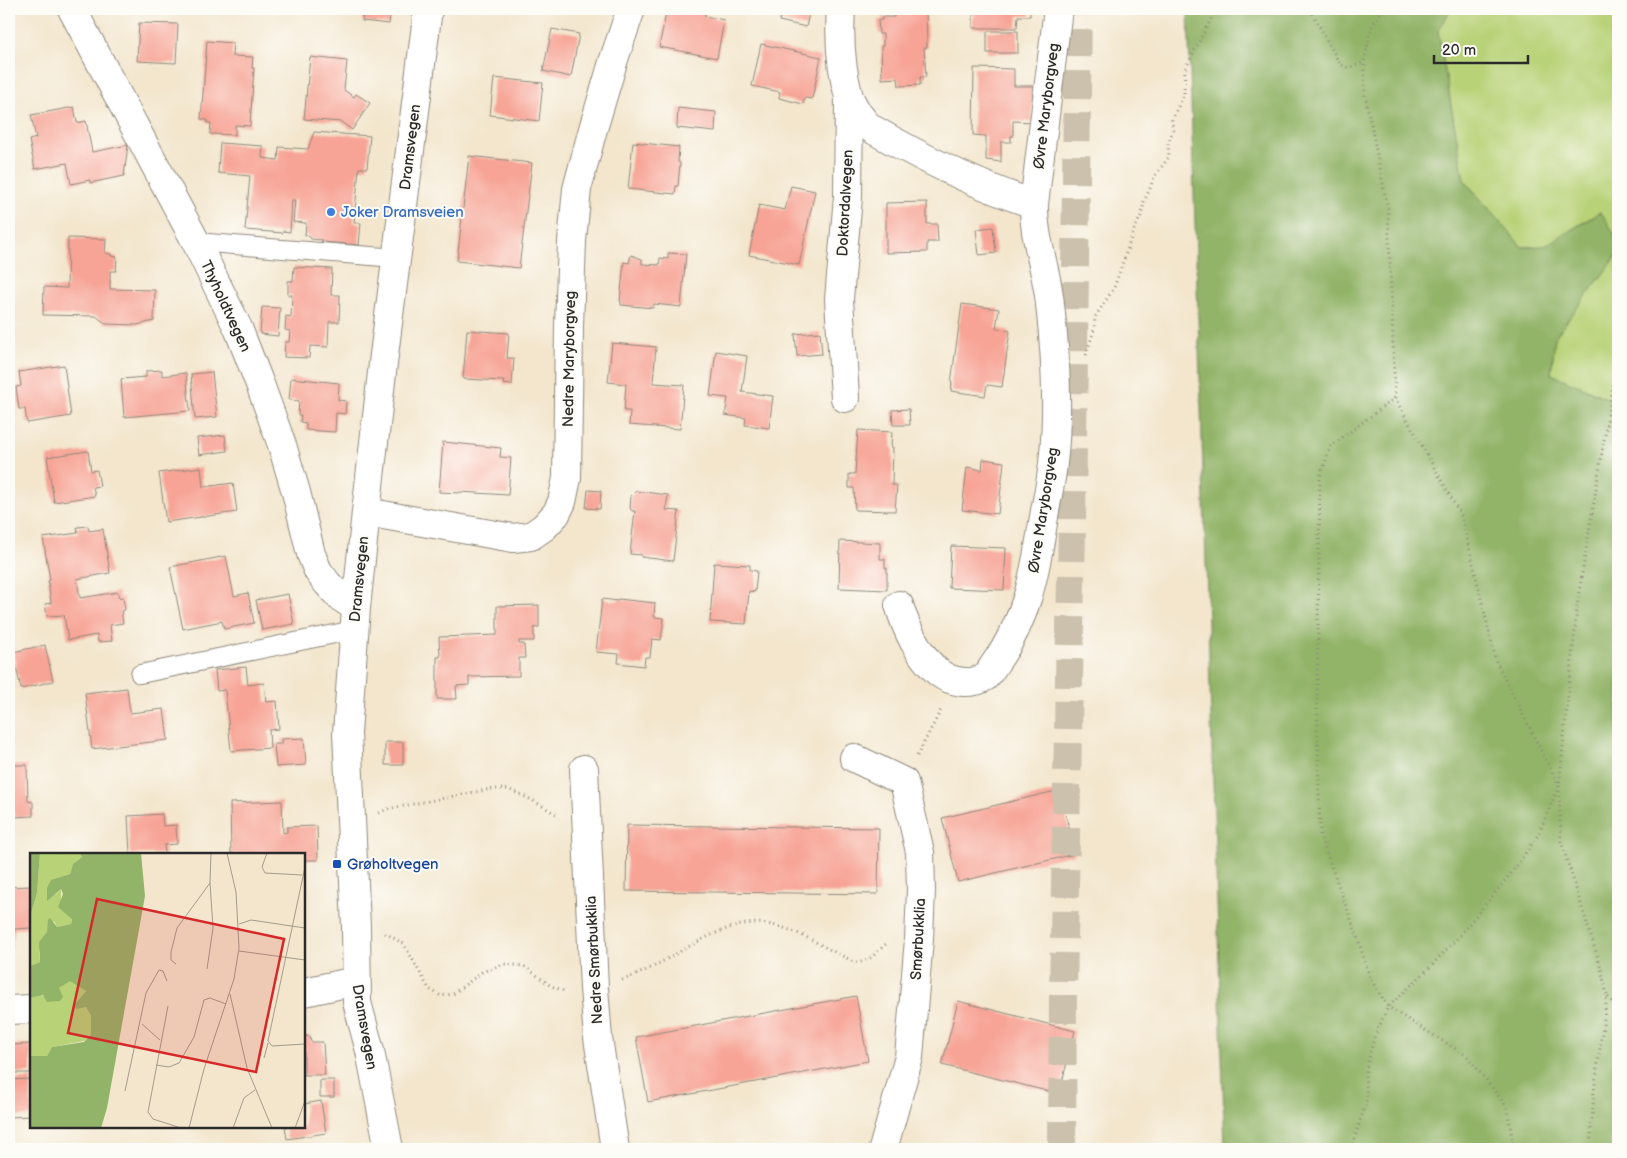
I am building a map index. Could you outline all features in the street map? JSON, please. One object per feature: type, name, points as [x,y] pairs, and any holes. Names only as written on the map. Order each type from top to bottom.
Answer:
[{"type":"street","name":"Dramsvegen","points":[[389,1149],[370,1051],[357,1002],[356,926],[347,733],[355,619],[366,512],[428,9]]},
{"type":"street","name":"Nedre Maryborgveg","points":[[366,512],[513,538],[531,536],[544,528],[556,514],[562,502],[567,478],[569,326],[572,241],[577,189],[608,77],[631,9]]},
{"type":"street","name":"Doktordalvegen","points":[[840,9],[842,60],[845,84],[849,97],[848,197],[839,299],[845,398]]},
{"type":"street","name":"Øvre Maryborgveg","points":[[957,682],[970,682],[986,676],[1006,649],[1021,619],[1036,564],[1053,464],[1056,372],[1050,302],[1034,229],[1034,204],[1058,9]]},
{"type":"street","name":"Thyholdtvegen","points":[[80,12],[234,320],[282,446],[296,492],[311,554],[318,571],[340,597],[355,619]]},
{"type":"street","points":[[849,97],[863,121],[872,129],[945,168],[1005,194],[1034,204]]},
{"type":"street","points":[[899,605],[906,626],[924,658],[945,678],[957,682]]},
{"type":"street","points":[[854,758],[904,782]]},
{"type":"street","name":"Nedre Smørbukklia","points":[[584,769],[598,1038],[615,1149]]},
{"type":"street","name":"Smørbukklia","points":[[883,1149],[909,1057],[920,923],[920,852],[904,782]]},
{"type":"street","points":[[305,992],[356,981]]},
{"type":"street","points":[[9,1010],[30,1009]]},
{"type":"lane","points":[[196,242],[396,258]]},
{"type":"lane","points":[[140,674],[355,619]]},
{"type":"path","points":[[1085,359],[1094,330],[1095,317],[1114,288],[1134,230],[1142,214],[1144,200],[1154,177],[1170,157],[1168,143],[1173,130],[1172,120],[1184,94],[1185,69],[1207,23],[1216,9]]},
{"type":"path","points":[[1310,9],[1340,64],[1348,68],[1364,62]]},
{"type":"path","points":[[1352,1149],[1367,1099],[1365,1074],[1374,1038],[1388,1007],[1456,941],[1513,871],[1538,835],[1559,786],[1496,661],[1462,517],[1395,398],[1388,209],[1365,95],[1364,62],[1371,28],[1383,9]]},
{"type":"path","points":[[1590,1149],[1594,1092],[1608,996],[1561,841],[1559,786],[1578,599],[1618,361],[1618,348]]},
{"type":"path","points":[[1395,398],[1331,446],[1320,476],[1317,704],[1320,836],[1356,932],[1370,978],[1388,1007],[1467,1056],[1507,1107],[1514,1149]]},
{"type":"path","points":[[904,782],[957,682]]},
{"type":"path","points":[[351,830],[387,809],[491,789],[508,790],[532,800],[560,817],[587,827]]},
{"type":"path","points":[[384,933],[404,944],[430,989],[441,996],[453,994],[482,972],[504,964],[524,966],[551,986],[579,998],[594,988],[628,978],[716,933],[743,924],[767,923],[796,932],[859,963],[872,957],[904,928],[920,923]]},
{"type":"path","points":[[1608,996],[1618,1009]]},
{"type":"green space","points":[[1188,9],[1451,9],[1438,31],[1464,180],[1522,247],[1545,246],[1601,212],[1618,240],[1618,254],[1555,337],[1551,374],[1618,403],[1618,1149],[1225,1149]]},
{"type":"green space","points":[[1451,9],[1618,9],[1618,240],[1600,212],[1545,246],[1522,247],[1464,180],[1438,31]]},
{"type":"green space","points":[[1618,254],[1618,403],[1551,374],[1555,337]]},
{"type":"building","points":[[363,9],[391,9],[389,24],[362,21]]},
{"type":"building","points":[[667,9],[706,9],[705,16],[724,20],[717,58],[659,47]]},
{"type":"building","points":[[782,9],[810,9],[806,27],[779,21]]},
{"type":"building","points":[[893,9],[926,9],[927,47],[924,48],[926,77],[920,77],[920,85],[899,86],[898,78],[882,79],[881,46],[883,46],[883,34],[879,34],[878,20],[882,20],[882,17],[894,17]]},
{"type":"building","points":[[973,9],[1030,9],[1030,16],[1018,16],[1017,28],[973,28]]},
{"type":"building","points":[[139,23],[178,24],[176,63],[137,61]]},
{"type":"building","points":[[552,29],[579,34],[571,77],[543,71]]},
{"type":"building","points":[[987,31],[1018,31],[1018,53],[987,53]]},
{"type":"building","points":[[207,41],[233,43],[232,56],[253,57],[250,126],[235,125],[235,135],[210,134],[211,123],[201,119]]},
{"type":"building","points":[[761,44],[821,57],[812,99],[805,98],[803,104],[779,98],[780,92],[752,86]]},
{"type":"building","points":[[310,57],[347,61],[344,90],[354,97],[356,94],[370,103],[352,130],[341,122],[304,119]]},
{"type":"building","points":[[974,68],[1014,69],[1014,86],[1033,86],[1032,122],[1013,121],[1011,142],[1001,142],[1001,162],[986,160],[986,136],[973,135]]},
{"type":"building","points":[[494,78],[543,83],[539,121],[490,115]]},
{"type":"building","points":[[74,107],[77,123],[86,121],[92,152],[128,145],[124,176],[90,183],[90,180],[71,184],[67,163],[35,169],[29,140],[36,138],[31,115]]},
{"type":"building","points":[[678,108],[716,112],[715,132],[677,128]]},
{"type":"building","points":[[314,132],[370,136],[367,168],[359,168],[354,223],[361,223],[359,245],[322,242],[322,240],[311,239],[308,235],[305,235],[306,223],[293,222],[295,200],[292,200],[290,232],[245,230],[250,176],[218,173],[220,143],[263,146],[262,158],[278,160],[279,147],[308,149]]},
{"type":"building","points":[[633,142],[679,147],[678,162],[680,163],[678,186],[676,186],[675,194],[628,189]]},
{"type":"building","points":[[469,156],[532,163],[519,268],[457,261]]},
{"type":"building","points":[[791,186],[815,191],[799,265],[749,255],[759,205],[785,210]]},
{"type":"building","points":[[927,202],[927,224],[937,224],[938,242],[927,242],[927,252],[886,253],[886,203]]},
{"type":"building","points":[[993,227],[996,253],[979,255],[976,229]]},
{"type":"building","points":[[68,238],[106,239],[105,253],[117,257],[116,271],[110,271],[110,289],[155,290],[154,321],[137,325],[106,324],[96,316],[43,315],[44,287],[67,288]]},
{"type":"building","points":[[668,253],[686,254],[681,307],[654,304],[653,308],[621,305],[624,262],[629,263],[631,255],[642,259],[642,264],[659,265],[660,258],[668,259]]},
{"type":"building","points":[[294,267],[332,269],[331,295],[340,295],[339,322],[329,322],[328,347],[310,346],[309,358],[284,357],[285,342],[289,342],[290,331],[285,330],[286,316],[291,317],[292,295],[288,295],[288,281],[293,281]]},
{"type":"building","points":[[962,304],[999,309],[996,328],[1010,331],[1002,387],[987,385],[985,396],[951,391]]},
{"type":"building","points":[[262,307],[280,308],[278,336],[260,334]]},
{"type":"building","points":[[467,330],[509,333],[507,358],[514,358],[512,385],[503,384],[504,381],[463,379]]},
{"type":"building","points":[[820,332],[822,354],[797,356],[795,334]]},
{"type":"building","points":[[612,343],[656,347],[653,383],[684,385],[680,429],[629,425],[630,411],[624,411],[626,384],[608,382]]},
{"type":"building","points":[[716,351],[747,356],[742,392],[773,396],[769,428],[745,425],[746,418],[725,415],[728,398],[710,396]]},
{"type":"building","points":[[64,365],[71,416],[27,423],[25,409],[19,409],[16,387],[21,386],[19,372]]},
{"type":"building","points":[[162,370],[162,376],[186,373],[190,411],[124,417],[121,379],[146,377],[146,371]]},
{"type":"building","points":[[212,372],[217,417],[195,419],[191,374]]},
{"type":"building","points":[[291,378],[339,383],[338,400],[346,401],[345,414],[336,413],[335,432],[306,430],[306,423],[300,422],[301,415],[298,415],[299,401],[289,400]]},
{"type":"building","points":[[909,409],[910,425],[893,425],[892,410]]},
{"type":"building","points":[[858,430],[892,432],[892,485],[897,485],[895,511],[855,510],[854,488],[849,488],[849,474],[855,474]]},
{"type":"building","points":[[225,435],[227,451],[199,455],[197,438]]},
{"type":"building","points":[[443,442],[501,448],[500,457],[511,458],[508,495],[439,492]]},
{"type":"building","points":[[88,451],[91,471],[97,470],[100,486],[93,487],[95,496],[54,502],[47,457]]},
{"type":"building","points":[[983,459],[1004,462],[998,514],[962,510],[967,467],[982,470]]},
{"type":"building","points":[[201,467],[203,487],[233,483],[237,512],[166,522],[159,473]]},
{"type":"building","points":[[588,490],[601,491],[600,509],[586,508]]},
{"type":"building","points":[[636,491],[668,495],[666,510],[679,511],[673,561],[630,554],[635,511],[632,511],[630,508],[631,496]]},
{"type":"building","points":[[88,526],[89,531],[103,529],[110,573],[77,579],[80,598],[118,592],[119,598],[123,597],[125,610],[121,611],[123,623],[110,625],[112,641],[98,642],[97,635],[68,640],[64,615],[47,616],[45,604],[51,603],[48,581],[50,580],[43,538],[78,533],[77,527]]},
{"type":"building","points":[[840,541],[880,543],[880,559],[885,559],[885,568],[887,568],[887,590],[839,588]]},
{"type":"building","points":[[951,546],[1006,548],[1004,590],[949,588]]},
{"type":"building","points":[[226,556],[234,596],[248,593],[254,623],[224,629],[222,621],[183,629],[170,567]]},
{"type":"building","points":[[714,563],[750,565],[750,570],[757,571],[755,592],[749,591],[746,624],[710,622]]},
{"type":"building","points":[[288,594],[294,624],[262,630],[256,600]]},
{"type":"building","points":[[602,599],[655,603],[654,617],[664,618],[661,640],[652,639],[650,657],[645,657],[644,666],[618,663],[619,654],[596,652]]},
{"type":"building","points":[[539,605],[539,627],[534,628],[534,641],[519,641],[519,644],[524,644],[525,658],[519,658],[519,676],[469,677],[469,685],[456,686],[457,699],[437,699],[437,657],[440,657],[439,637],[497,635],[497,606]]},
{"type":"building","points":[[45,645],[53,681],[21,689],[13,652]]},
{"type":"building","points":[[246,667],[248,685],[264,683],[266,702],[277,701],[279,729],[269,730],[270,748],[231,751],[225,690],[217,691],[215,670]]},
{"type":"building","points":[[127,688],[130,713],[164,709],[168,740],[92,749],[85,693]]},
{"type":"building","points":[[304,738],[306,765],[276,767],[274,744],[282,744],[281,739]]},
{"type":"building","points":[[385,742],[403,742],[403,765],[385,765]]},
{"type":"building","points":[[9,754],[11,754],[11,765],[27,765],[28,801],[33,802],[33,816],[14,817],[13,805],[9,806]]},
{"type":"building","points":[[1060,790],[1075,854],[958,882],[942,818]]},
{"type":"building","points":[[282,801],[283,833],[287,832],[287,827],[317,826],[318,860],[305,860],[305,853],[231,853],[230,803]]},
{"type":"building","points":[[162,814],[163,826],[176,825],[177,844],[164,845],[165,853],[130,853],[128,816]]},
{"type":"building","points":[[627,825],[879,828],[878,894],[626,891]]},
{"type":"building","points":[[30,886],[30,928],[15,929],[9,959],[9,887]]},
{"type":"building","points":[[856,996],[868,1061],[648,1102],[636,1037]]},
{"type":"building","points":[[958,1001],[1075,1031],[1059,1094],[942,1065]]},
{"type":"building","points":[[305,1036],[310,1036],[311,1042],[323,1042],[325,1075],[305,1075]]},
{"type":"building","points":[[30,1044],[30,1073],[9,1073],[9,1045]]},
{"type":"building","points":[[30,1079],[30,1116],[9,1117],[9,1080]]},
{"type":"building","points":[[320,1080],[334,1080],[334,1097],[320,1097]]},
{"type":"building","points":[[321,1101],[326,1133],[287,1139],[285,1128],[305,1128],[305,1104]]},
{"type":"tunnel","points":[[1062,1149],[1078,9]]},
{"type":"place","name":"Joker Dramsveien","points":[[331,212]]},
{"type":"place","name":"Grøholtvegen","points":[[337,864]]}]
